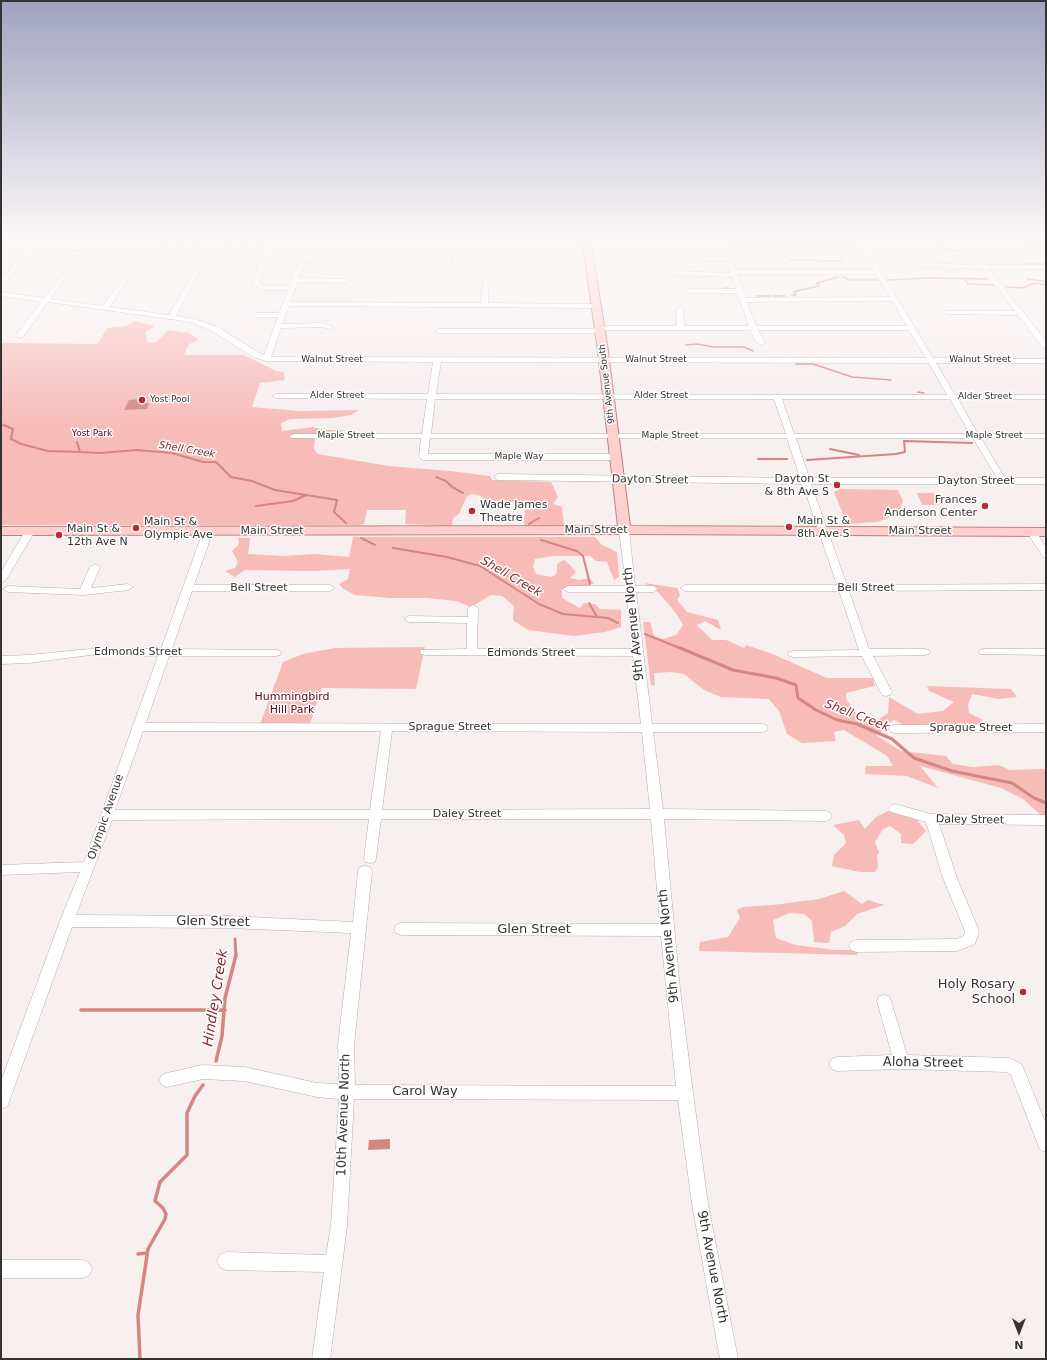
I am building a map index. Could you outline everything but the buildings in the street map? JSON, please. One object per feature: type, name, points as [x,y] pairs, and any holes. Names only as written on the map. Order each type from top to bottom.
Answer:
[{"type":"main road","name":"9th Avenue South","points":[[596,301],[624,530]]},
{"type":"main road","name":"Main Street","points":[[1,531],[624,530],[1046,532]]},
{"type":"street","points":[[20,335],[43,301]]},
{"type":"street","points":[[64,301],[172,316],[198,321],[215,329],[256,355],[266,359],[285,304],[597,306]]},
{"type":"street","points":[[106,307],[110,301]]},
{"type":"street","points":[[172,316],[180,301]]},
{"type":"street","points":[[744,301],[757,338],[761,343]]},
{"type":"street","points":[[895,301],[1002,480]]},
{"type":"street","points":[[1012,301],[1046,346]]},
{"type":"street","points":[[680,309],[679,313],[681,328]]},
{"type":"street","points":[[947,313],[1022,314]]},
{"type":"street","points":[[256,315],[282,315]]},
{"type":"street","points":[[278,326],[323,325],[330,327]]},
{"type":"street","points":[[438,331],[592,332],[609,328],[911,328]]},
{"type":"street","name":"Walnut Street","points":[[266,359],[604,360],[765,357],[1046,361]]},
{"type":"street","points":[[426,435],[437,360]]},
{"type":"street","name":"Alder Street","points":[[276,396],[608,395],[1046,397]]},
{"type":"street","points":[[777,396],[865,652],[886,692]]},
{"type":"street","name":"Maple Way","points":[[426,435],[423,457],[615,457]]},
{"type":"street","name":"Maple Street","points":[[294,436],[1046,436]]},
{"type":"street","name":"Dayton Street","points":[[498,477],[617,480],[1046,481]]},
{"type":"street","name":"9th Avenue North","points":[[624,530],[645,727],[657,814],[667,930],[685,1093],[700,1204],[729,1359]]},
{"type":"street","points":[[30,531],[3,587],[84,592],[128,587]]},
{"type":"street","name":"Olympic Avenue","points":[[3,1093],[67,921],[89,867],[208,531]]},
{"type":"street","points":[[1032,532],[1046,556]]},
{"type":"street","points":[[84,592],[95,567]]},
{"type":"street","name":"Bell Street","points":[[685,588],[1046,587]]},
{"type":"street","name":"Bell Street","points":[[187,588],[330,588]]},
{"type":"street","points":[[568,589],[653,589]]},
{"type":"street","points":[[472,653],[473,608]]},
{"type":"street","points":[[409,619],[473,620]]},
{"type":"street","name":"Edmonds Street","points":[[1,660],[29,659],[90,652],[276,653]]},
{"type":"street","name":"Edmonds Street","points":[[425,652],[638,653]]},
{"type":"street","points":[[792,654],[925,652]]},
{"type":"street","points":[[984,652],[1046,652]]},
{"type":"street","name":"Sprague Street","points":[[138,727],[762,728]]},
{"type":"street","name":"10th Avenue North","points":[[321,1359],[339,1226],[346,1092],[346,1045],[358,928],[376,814],[387,727]]},
{"type":"street","name":"Sprague Street","points":[[895,729],[1046,728]]},
{"type":"street","name":"Daley Street","points":[[894,809],[931,819],[1046,820]]},
{"type":"street","name":"Daley Street","points":[[107,816],[657,814],[826,816]]},
{"type":"street","points":[[856,946],[957,945],[970,940],[972,931],[950,878],[931,819]]},
{"type":"street","points":[[1,870],[89,867]]},
{"type":"street","name":"Glen Street","points":[[67,921],[229,922],[358,928]]},
{"type":"street","name":"Glen Street","points":[[401,930],[667,930]]},
{"type":"street","points":[[884,1001],[901,1062]]},
{"type":"street","name":"Aloha Street","points":[[837,1064],[901,1062],[1010,1065],[1017,1070],[1046,1144]]},
{"type":"street","name":"Carol Way","points":[[167,1080],[203,1072],[244,1074],[317,1090],[346,1092],[685,1093]]},
{"type":"street","points":[[226,1261],[335,1264]]},
{"type":"street","points":[[1,1270],[83,1269]]},
{"type":"green space","name":"Yost Park","points":[[134,321],[155,326],[145,332],[148,343],[157,342],[168,330],[189,333],[199,340],[189,344],[184,355],[244,355],[276,371],[284,372],[285,380],[260,383],[252,407],[300,411],[359,410],[351,415],[332,418],[290,419],[281,423],[282,431],[313,427],[324,430],[343,430],[340,433],[292,435],[315,439],[314,449],[318,454],[389,466],[490,476],[492,480],[551,482],[558,497],[553,504],[562,507],[564,526],[524,526],[525,505],[514,502],[485,500],[481,496],[472,494],[467,496],[459,514],[453,518],[452,526],[405,524],[406,510],[367,510],[364,524],[359,525],[1,525],[1,343],[98,344],[107,328],[126,326]]},
{"type":"green space","points":[[840,489],[898,490],[903,501],[898,514],[878,522],[847,524],[834,492]]},
{"type":"green space","points":[[917,493],[934,493],[939,505],[922,505]]},
{"type":"green space","points":[[353,537],[595,537],[602,545],[617,552],[619,577],[614,580],[607,562],[596,561],[590,556],[554,556],[535,559],[533,567],[536,574],[552,577],[557,573],[557,564],[564,560],[576,572],[570,578],[579,580],[589,578],[594,583],[587,586],[562,589],[562,598],[580,608],[584,603],[595,604],[600,609],[621,610],[621,627],[605,632],[574,636],[528,630],[513,620],[514,606],[502,596],[491,595],[471,607],[456,601],[427,598],[390,598],[355,595],[342,588],[339,584],[348,579],[350,569],[313,571],[245,570],[235,577],[225,571],[235,568],[238,562],[232,551],[239,544],[238,538],[250,538],[248,554],[284,556],[314,554],[349,557]]},
{"type":"green space","points":[[645,583],[677,588],[680,595],[677,600],[687,612],[718,620],[721,630],[705,621],[697,625],[712,640],[726,640],[744,648],[746,645],[770,653],[827,678],[873,678],[875,686],[846,693],[846,699],[863,722],[873,723],[888,713],[889,697],[918,714],[943,711],[954,702],[929,691],[927,686],[1011,689],[1017,697],[998,699],[972,694],[968,705],[969,713],[983,720],[975,726],[908,727],[894,720],[883,727],[882,731],[876,735],[901,751],[946,756],[953,764],[973,767],[999,765],[1010,770],[1046,769],[1046,815],[1041,815],[1023,799],[1001,788],[920,766],[938,788],[907,776],[865,774],[866,766],[893,766],[887,756],[844,730],[834,732],[836,741],[802,743],[787,734],[779,711],[769,699],[721,697],[704,690],[684,674],[671,672],[654,673],[655,686],[651,685],[643,622],[650,622],[654,636],[663,639],[676,635],[683,625],[676,613],[659,593]]},
{"type":"green space","name":"Hummingbird Hill Park","points":[[425,647],[416,689],[322,688],[309,727],[259,727],[283,662],[303,654],[335,648]]},
{"type":"green space","points":[[888,811],[903,813],[917,820],[926,831],[913,844],[901,843],[901,834],[890,826],[883,829],[875,842],[879,853],[877,855],[878,867],[875,872],[860,872],[832,866],[834,855],[846,843],[844,835],[833,825],[859,820],[865,829],[876,817]]},
{"type":"green space","points":[[844,891],[862,904],[868,900],[884,905],[857,914],[845,926],[831,932],[829,943],[814,942],[812,921],[804,914],[790,913],[773,920],[776,938],[795,945],[835,950],[858,950],[857,955],[699,951],[700,942],[728,937],[740,918],[737,910],[743,907],[819,899]]},
{"type":"shaded area","points":[[141,399],[140,403],[149,403],[147,409],[124,410],[129,400]]},
{"type":"shaded area","points":[[390,1139],[390,1149],[368,1150],[369,1140]]},
{"type":"waterway","points":[[686,345],[697,344],[714,347],[744,347],[753,351]]},
{"type":"waterway","points":[[796,364],[813,364],[852,377],[891,380]]},
{"type":"waterway","points":[[918,392],[924,393]]},
{"type":"waterway","points":[[1,424],[13,429],[11,439],[21,444],[48,451],[80,452]]},
{"type":"waterway","points":[[807,460],[896,454],[905,452],[904,441],[972,443]]},
{"type":"waterway","name":"Shell Creek","points":[[77,442],[80,452]]},
{"type":"waterway","points":[[830,449],[859,455]]},
{"type":"waterway","name":"Shell Creek","points":[[80,452],[101,453],[137,450],[172,453],[203,462],[216,462],[231,477],[252,481],[275,490],[306,495]]},
{"type":"waterway","points":[[758,459],[787,459]]},
{"type":"waterway","points":[[436,477],[446,481],[452,487],[463,493]]},
{"type":"waterway","points":[[256,506],[293,501],[306,495]]},
{"type":"waterway","name":"Shell Creek","points":[[306,495],[337,500],[334,512],[346,523]]},
{"type":"waterway","points":[[529,524],[539,518]]},
{"type":"waterway","name":"Shell Creek","points":[[361,538],[375,545]]},
{"type":"waterway","points":[[541,540],[577,551],[583,556],[590,584]]},
{"type":"waterway","name":"Shell Creek","points":[[393,548],[447,557],[480,566],[539,604],[563,614],[608,618],[618,623]]},
{"type":"waterway","points":[[589,603],[597,617]]},
{"type":"waterway","name":"Shell Creek","points":[[645,634],[682,649]]},
{"type":"waterway","name":"Shell Creek","points":[[680,648],[733,670],[776,678],[796,685],[798,698],[816,710],[837,720],[857,724],[892,739],[914,758],[952,771],[1012,783],[1034,798],[1046,803]]},
{"type":"waterway","name":"Hindley Creek","points":[[235,939],[236,955]]},
{"type":"waterway","name":"Hindley Creek","points":[[224,1010],[225,998],[236,955]]},
{"type":"waterway","points":[[81,1010],[224,1010]]},
{"type":"waterway","name":"Hindley Creek","points":[[216,1061],[222,1036],[224,1010]]},
{"type":"waterway","name":"Hindley Creek","points":[[140,1359],[138,1315],[148,1249],[165,1219],[166,1214],[163,1208],[155,1201],[160,1182],[187,1155],[187,1113],[195,1096],[203,1085]]},
{"type":"waterway","points":[[138,1254],[147,1253]]},
{"type":"place","name":"Yost Pool","points":[[142,400]]},
{"type":"place","name":"Dayton St & 8th Ave S","points":[[837,485]]},
{"type":"place","name":"Frances Anderson Center","points":[[985,506]]},
{"type":"place","name":"Wade James Theatre","points":[[472,511]]},
{"type":"place","name":"Main St & 8th Ave S","points":[[789,527]]},
{"type":"place","name":"Main St & Olympic Ave","points":[[136,528]]},
{"type":"place","name":"Main St & 12th Ave N","points":[[59,535]]},
{"type":"place","name":"Holy Rosary School","points":[[1023,992]]}]
